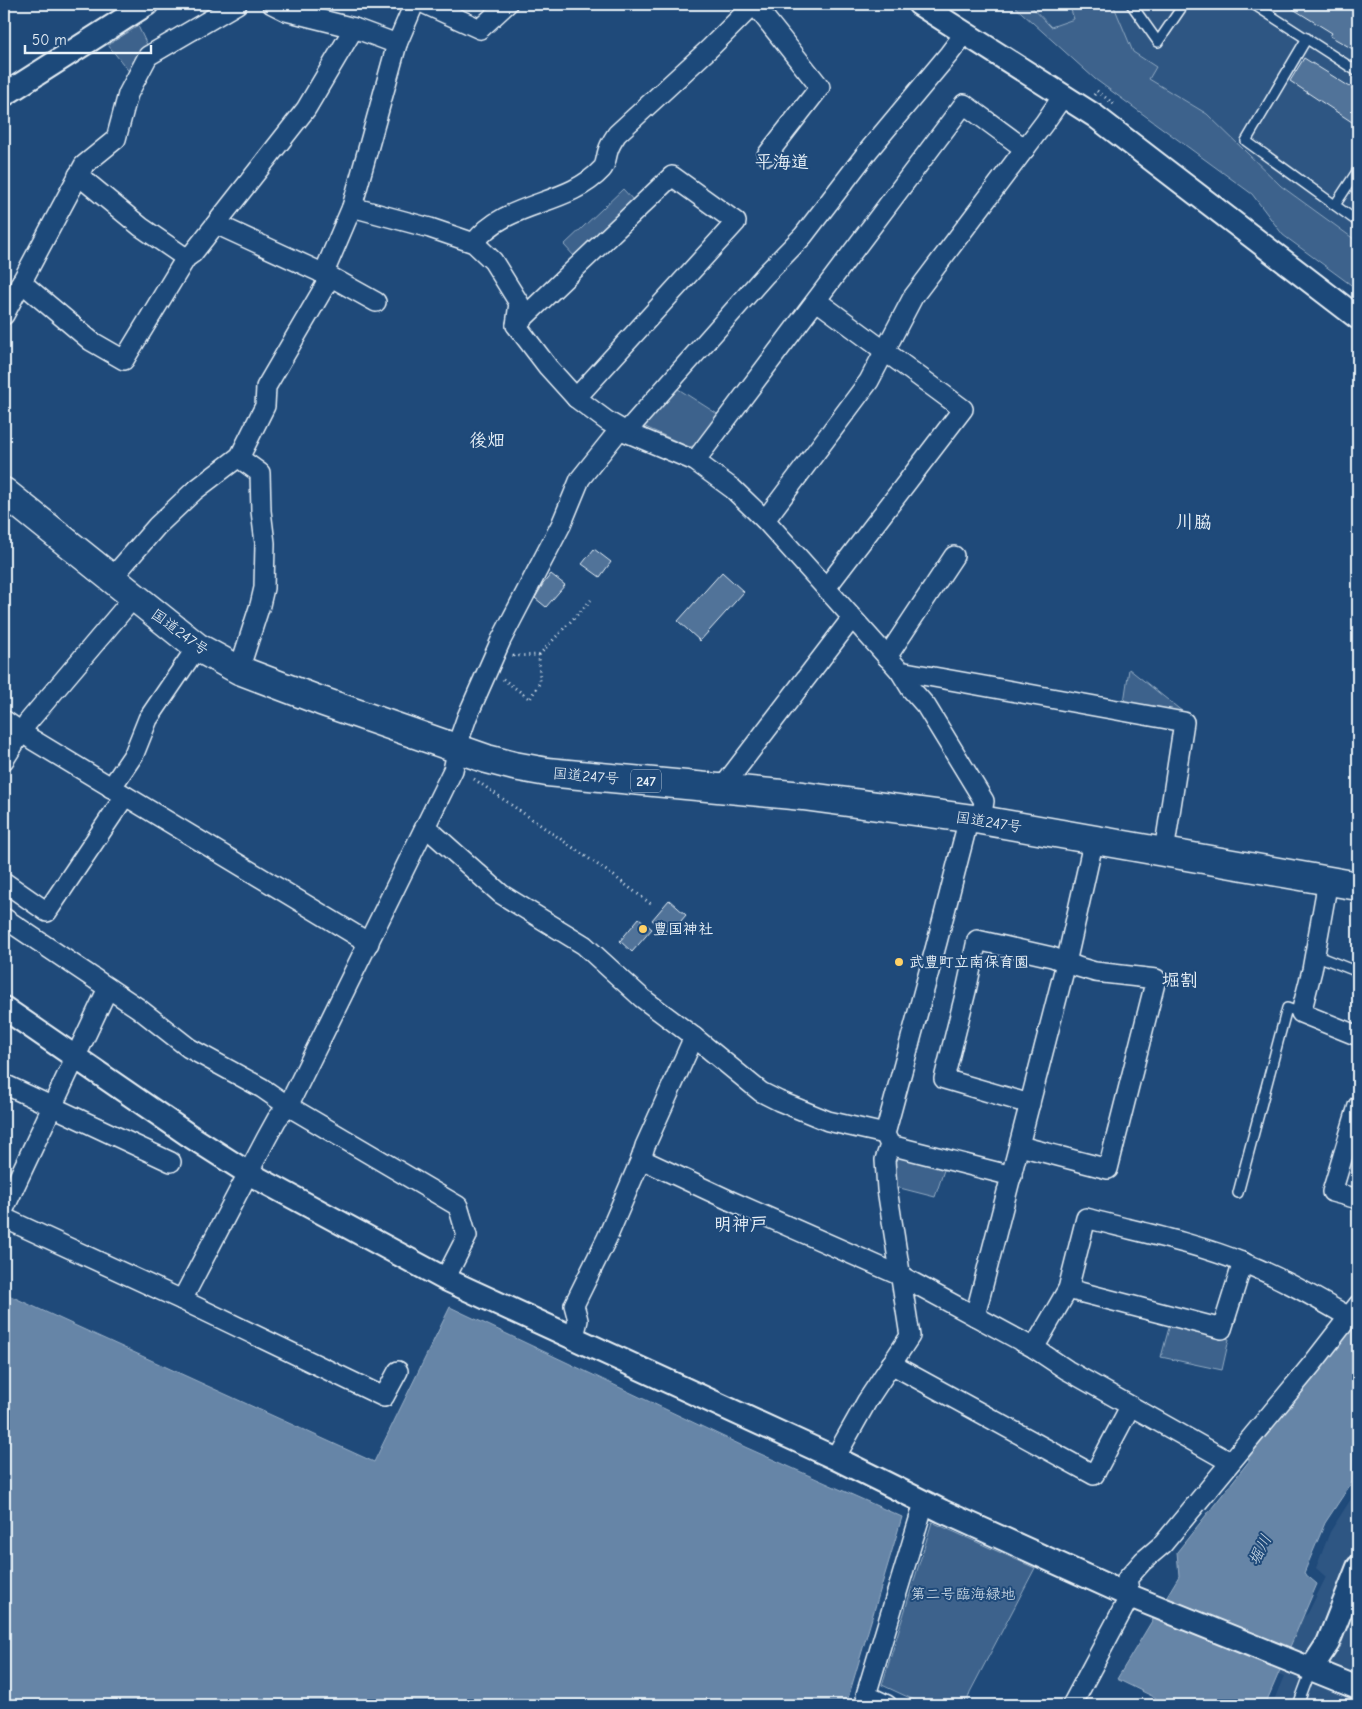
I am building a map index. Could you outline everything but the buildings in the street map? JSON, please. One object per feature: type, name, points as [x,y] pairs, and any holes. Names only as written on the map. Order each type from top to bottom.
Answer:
[{"type":"highway","name":"国道247号","points":[[4,492],[197,647],[239,670],[321,701],[514,766],[546,772],[804,796],[975,819],[1358,886]]},
{"type":"street","points":[[4,95],[148,4]]},
{"type":"street","points":[[272,4],[286,11],[354,28],[397,44]]},
{"type":"street","points":[[111,579],[157,526],[194,491],[240,456],[265,406],[266,387],[325,286],[326,275],[352,207],[397,44],[414,4]]},
{"type":"street","points":[[425,4],[480,29],[507,4]]},
{"type":"street","points":[[474,243],[489,226],[516,211],[574,190],[604,168],[611,142],[617,134],[710,48],[754,4],[820,87],[767,155]]},
{"type":"street","points":[[919,4],[1095,116],[1358,318]]},
{"type":"street","points":[[4,315],[84,165],[116,139],[128,94],[148,56],[232,5]]},
{"type":"street","points":[[21,282],[90,341],[124,360],[186,258],[193,253],[306,109],[354,28]]},
{"type":"street","points":[[182,1300],[277,1119],[288,1106],[426,827],[453,770],[467,717],[497,648],[561,526],[580,479],[766,274],[803,236],[868,151],[950,54],[965,33]]},
{"type":"street","points":[[765,520],[869,381],[913,297],[1063,96]]},
{"type":"street","points":[[695,461],[964,104],[1025,149]]},
{"type":"street","points":[[78,175],[131,219],[186,258]]},
{"type":"street","points":[[516,325],[672,176],[736,222],[576,398]]},
{"type":"street","points":[[352,207],[430,228],[474,243],[493,261],[519,303],[516,325],[548,367],[576,398],[623,431],[695,461],[733,489],[765,520],[900,671],[911,689],[926,706],[984,801],[975,819],[937,942],[887,1139],[885,1170],[910,1336],[867,1401],[835,1458]]},
{"type":"street","points":[[216,224],[326,275],[376,302]]},
{"type":"street","points":[[817,301],[963,409],[826,588]]},
{"type":"street","points":[[239,670],[260,605],[264,588],[265,566],[260,474],[242,460],[240,456]]},
{"type":"street","points":[[888,657],[954,556]]},
{"type":"street","points":[[4,760],[28,722],[134,597]]},
{"type":"street","points":[[722,788],[852,618]]},
{"type":"street","points":[[4,882],[47,912],[118,792],[148,719],[197,647]]},
{"type":"street","points":[[900,671],[1184,722],[1164,852]]},
{"type":"street","points":[[4,720],[118,792],[369,943]]},
{"type":"street","points":[[426,827],[501,894],[584,945],[642,998],[694,1037],[761,1092],[828,1121],[1012,1176]]},
{"type":"street","points":[[975,1316],[1066,963],[1094,840]]},
{"type":"street","points":[[1328,881],[1315,955],[1301,1014],[1358,1036]]},
{"type":"street","points":[[4,918],[138,1008],[189,1048],[262,1088],[288,1106],[458,1206],[467,1236],[445,1279]]},
{"type":"street","points":[[1020,1146],[1108,1169],[1156,979],[1095,972],[1052,957],[976,940],[966,991],[944,1079],[1030,1104]]},
{"type":"street","points":[[4,1209],[108,988]]},
{"type":"street","points":[[4,1008],[248,1174],[445,1279],[835,1458],[924,1503],[1130,1596],[1358,1688]]},
{"type":"street","points":[[574,1337],[578,1320],[574,1305],[607,1238],[645,1146],[694,1037]]},
{"type":"street","points":[[4,1084],[171,1162]]},
{"type":"street","points":[[1358,1106],[1332,1192],[1358,1200]]},
{"type":"street","points":[[641,1159],[731,1202],[901,1276],[1034,1348],[1130,1407],[1230,1462]]},
{"type":"street","points":[[4,1218],[182,1300],[384,1397],[398,1371]]},
{"type":"street","points":[[1034,1348],[1068,1289],[1086,1218],[1203,1249],[1243,1262],[1354,1311],[1163,1544],[1143,1561],[1127,1579],[1130,1596],[1072,1705]]},
{"type":"street","points":[[1068,1289],[1222,1329],[1243,1262]]},
{"type":"street","points":[[891,1364],[1094,1475],[1130,1407]]},
{"type":"street","points":[[887,1705],[866,1695],[924,1503]]},
{"type":"street","points":[[1311,1669],[1328,1643],[1358,1567]]},
{"type":"lane","points":[[1131,4],[1158,42],[1184,4]]},
{"type":"lane","points":[[1253,4],[1358,72]]},
{"type":"lane","points":[[1307,38],[1246,141],[1358,222]]},
{"type":"lane","points":[[1335,205],[1358,170]]},
{"type":"lane","points":[[1315,955],[1358,972]]},
{"type":"lane","points":[[1238,1193],[1287,1008],[1301,1014]]},
{"type":"lane","points":[[1298,1705],[1311,1669]]},
{"type":"path","points":[[511,663],[514,656],[539,655],[591,600]]},
{"type":"path","points":[[503,678],[530,699],[540,682],[539,655]]},
{"type":"path","points":[[499,687],[507,671]]},
{"type":"path","points":[[469,775],[651,904]]},
{"type":"shaded area","points":[[1029,4],[1069,4],[1075,19],[1051,27]]},
{"type":"shaded area","points":[[1113,4],[1358,4],[1358,242],[1281,186],[1207,114],[1148,79],[1156,67],[1133,52]]},
{"type":"shaded area","points":[[1358,1488],[1358,1705],[1272,1705],[1284,1676],[1271,1671],[1289,1629],[1308,1613],[1326,1577],[1316,1568],[1330,1532]]},
{"type":"green space","points":[[1012,4],[1029,4],[1051,27],[1074,19],[1069,4],[1113,4],[1133,52],[1156,67],[1149,79],[1207,114],[1281,186],[1358,242],[1358,290],[1283,235],[1252,194],[1095,79]]},
{"type":"green space","points":[[138,26],[149,49],[131,74],[108,45]]},
{"type":"green space","points":[[623,189],[634,201],[575,257],[564,245]]},
{"type":"green space","points":[[675,387],[719,415],[697,445],[689,447],[641,425]]},
{"type":"green space","points":[[1129,669],[1183,712],[1124,702]]},
{"type":"green space","points":[[898,1157],[945,1167],[935,1197],[896,1187],[894,1163]]},
{"type":"green space","points":[[1170,1324],[1229,1339],[1222,1370],[1161,1357]]},
{"type":"green space","name":"第二号臨海緑地","points":[[932,1522],[1035,1568],[970,1692],[966,1705],[925,1705],[882,1685]]},
{"type":"water","points":[[4,1293],[374,1462],[450,1307],[745,1447],[902,1517],[846,1705],[4,1705]]},
{"type":"water","name":"堀川","points":[[1358,1318],[1358,1473],[1325,1523],[1304,1573],[1317,1584],[1265,1705],[1153,1705],[1156,1698],[1117,1679],[1179,1576],[1177,1552],[1249,1461],[1248,1453]]},
{"type":"place","name":"豊国神社","points":[[643,929]]},
{"type":"place","name":"武豊町立南保育園","points":[[899,962]]},
{"type":"district","name":"平海道","points":[[782,162]]},
{"type":"district","name":"後畑","points":[[487,440]]},
{"type":"district","name":"川脇","points":[[1194,522]]},
{"type":"district","name":"堀割","points":[[1180,980]]},
{"type":"district","name":"明神戸","points":[[741,1224]]}]
